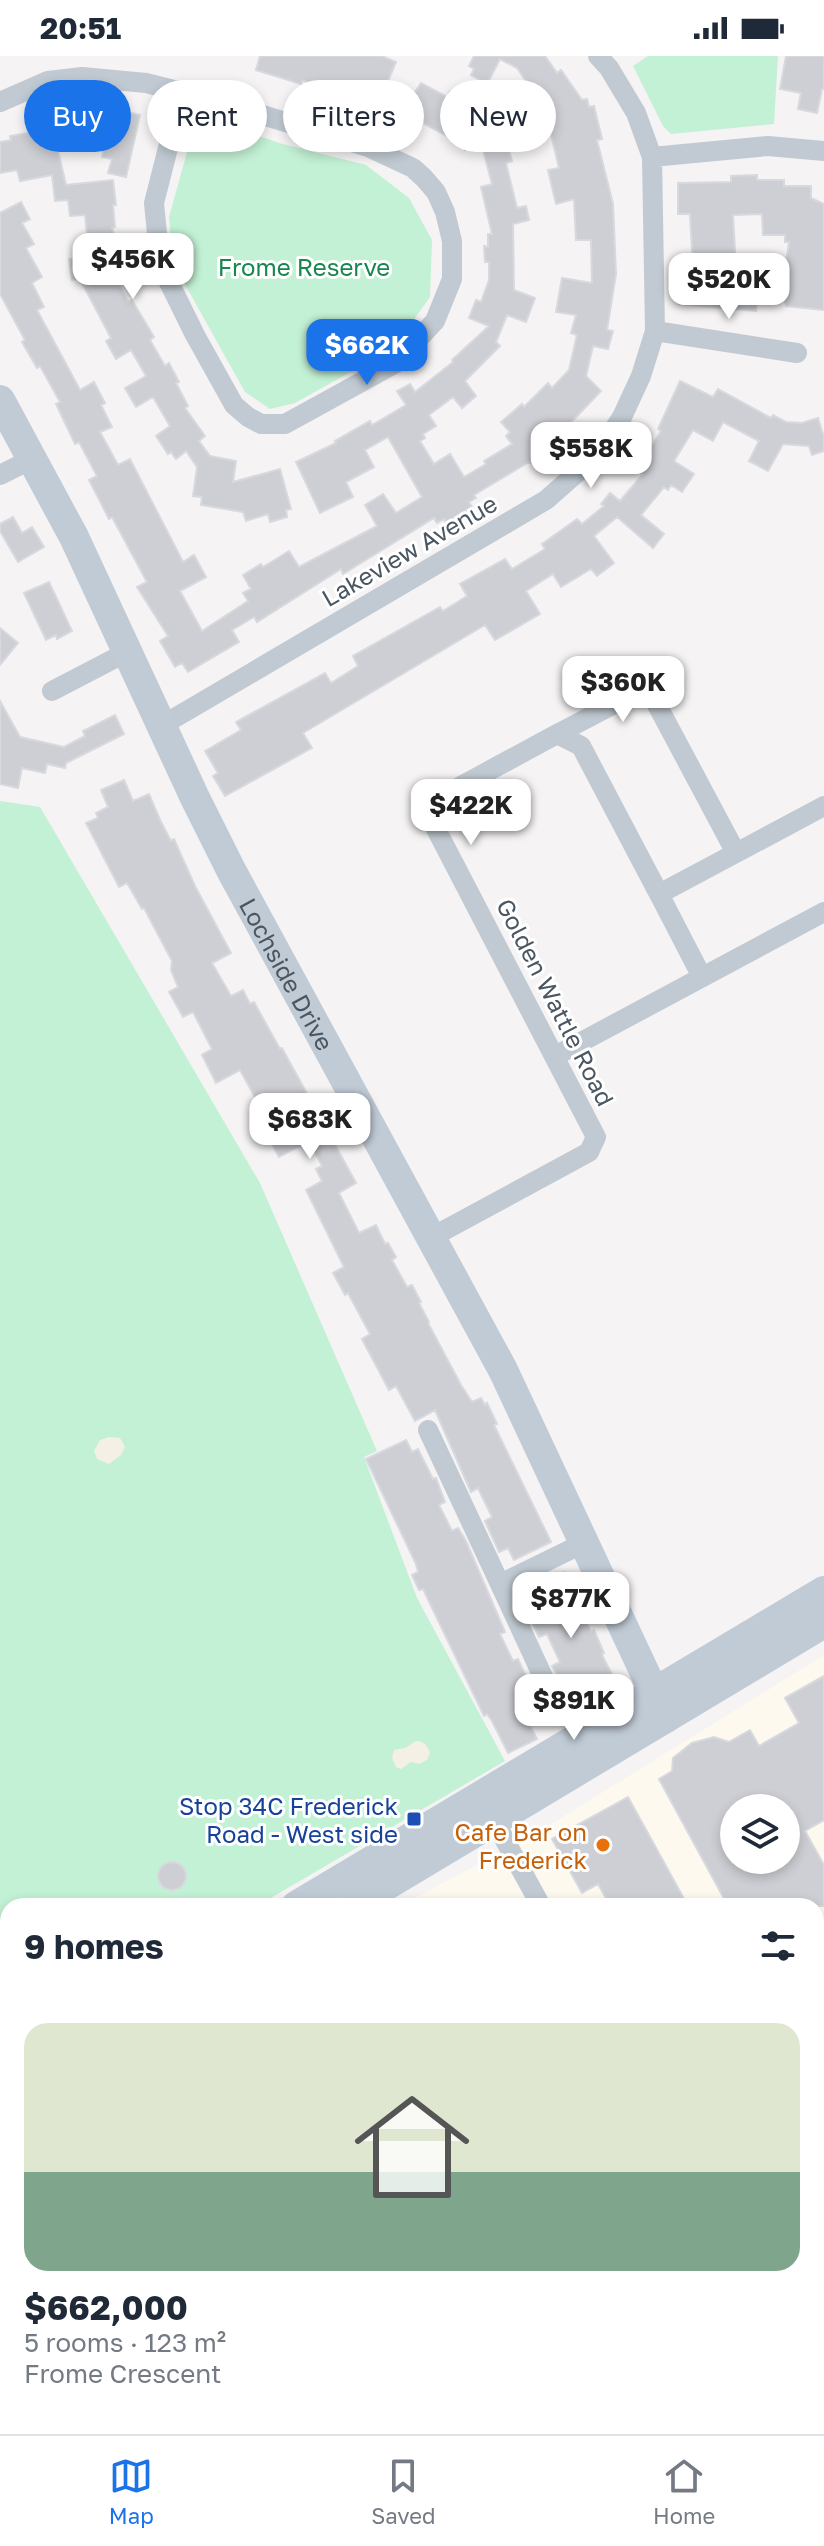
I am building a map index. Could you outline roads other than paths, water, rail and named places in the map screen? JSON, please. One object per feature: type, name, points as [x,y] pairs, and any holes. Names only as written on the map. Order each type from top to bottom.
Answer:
[{"type":"street","name":"Lakeview Avenue","points":[[161,726],[546,500],[596,456],[622,417],[641,376],[655,331],[652,157],[636,113],[609,68],[598,56]]},
{"type":"street","points":[[0,102],[48,81],[82,77],[118,79],[147,85]]},
{"type":"street","points":[[182,93],[353,142],[393,157],[424,178],[436,192],[445,212],[452,241],[452,279],[435,321],[396,363],[285,424],[261,424],[234,405],[160,264],[154,203],[182,93]]},
{"type":"street","points":[[652,157],[768,146],[824,151]]},
{"type":"street","points":[[655,331],[797,353]]},
{"type":"street","name":"Lochside Drive","points":[[0,400],[74,537],[231,870],[503,1370],[660,1705]]},
{"type":"street","points":[[0,475],[32,459]]},
{"type":"street","points":[[52,691],[127,652]]},
{"type":"street","points":[[557,734],[668,676]]},
{"type":"street","points":[[647,686],[736,853]]},
{"type":"street","points":[[557,734],[581,746],[702,977]]},
{"type":"street","name":"Golden Wattle Road","points":[[432,1237],[589,1152],[596,1137],[424,806],[557,734]]},
{"type":"street","points":[[659,894],[824,806]]},
{"type":"street","points":[[555,1056],[824,912]]},
{"type":"street","points":[[428,1430],[557,1707]]},
{"type":"street","points":[[500,1584],[584,1543]]},
{"type":"street","points":[[312,1898],[487,1808],[660,1705],[824,1591]]},
{"type":"street","points":[[660,1705],[824,1623]]},
{"type":"street","points":[[363,1898],[487,1808]]},
{"type":"street","points":[[487,1808],[537,1898]]},
{"type":"place","name":"Stop 34C Frederick Road - West side","points":[[414,1819]]},
{"type":"place","name":"Cafe Bar on Frederick","points":[[603,1845]]},
{"type":"park label","name":"Frome Reserve","points":[[304,266]]}]
